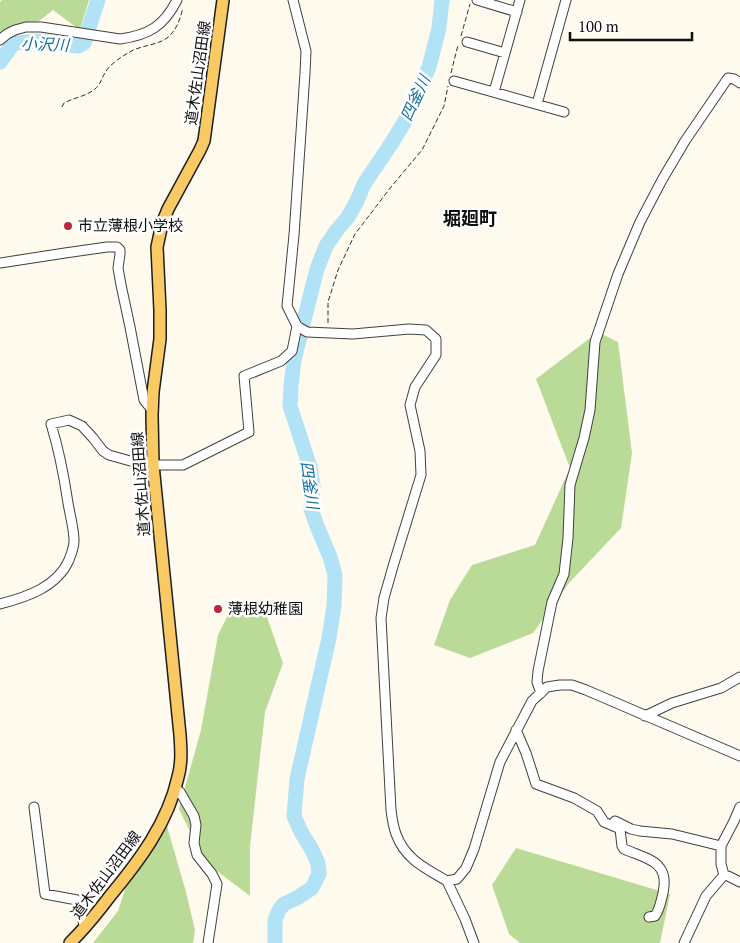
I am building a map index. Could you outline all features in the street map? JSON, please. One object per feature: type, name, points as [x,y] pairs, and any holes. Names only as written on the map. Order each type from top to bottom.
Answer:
[{"type":"main road","name":"道木佐山沼田線","points":[[70,943],[85,928],[143,854],[166,814],[176,788],[180,767],[180,735],[153,465],[153,392],[160,339],[157,247],[162,224],[168,209],[204,141],[223,0]]},
{"type":"street","points":[[293,0],[306,51],[294,235],[287,306],[298,326],[307,332],[353,334],[409,329],[426,330],[436,339],[436,355],[415,387],[410,406],[420,451],[421,474],[384,598],[381,618],[391,810],[396,834],[406,853],[412,859],[447,881],[474,943]]},
{"type":"street","points":[[477,0],[517,12]]},
{"type":"street","points":[[494,92],[520,0]]},
{"type":"street","points":[[538,104],[566,0]]},
{"type":"street","points":[[0,40],[6,34],[26,27],[41,27],[120,39],[131,37],[143,34],[158,26],[181,2]]},
{"type":"street","points":[[467,42],[505,53]]},
{"type":"street","points":[[541,693],[537,682],[538,671],[552,602],[564,574],[568,538],[570,485],[590,410],[598,334],[618,274],[640,222],[662,180],[728,78],[740,83]]},
{"type":"street","points":[[451,80],[564,112]]},
{"type":"street","points":[[0,263],[117,247],[120,250],[118,268],[144,400],[152,410]]},
{"type":"street","points":[[0,604],[16,600],[55,580],[66,567],[72,553],[74,540],[63,472],[51,424],[69,420],[82,426],[103,451],[109,455],[141,464],[183,465],[249,432],[244,376],[280,362],[292,351],[298,326]]},
{"type":"street","points":[[645,716],[672,702],[721,688],[740,677]]},
{"type":"street","points":[[447,881],[457,879],[466,868],[474,849],[500,762],[532,701],[547,687],[572,685],[586,690],[740,756]]},
{"type":"street","points":[[516,730],[536,784],[574,798],[631,829],[672,834],[721,846]]},
{"type":"street","points":[[176,788],[194,816],[196,825],[194,843],[197,855],[212,874],[217,884],[208,943]]},
{"type":"street","points":[[724,875],[721,864],[721,846],[740,806]]},
{"type":"street","points":[[34,807],[45,894],[77,900],[85,928]]},
{"type":"street","points":[[599,813],[604,822],[620,829],[624,849],[653,861],[662,870],[665,887],[659,911],[655,916],[649,916]]},
{"type":"street","points":[[724,875],[740,882]]},
{"type":"street","points":[[684,943],[706,896],[724,875]]},
{"type":"path","points":[[328,334],[328,302],[338,270],[355,234],[422,150],[444,106],[471,0]]},
{"type":"path","points":[[62,107],[64,103],[93,91],[100,84],[108,68],[126,54],[168,38],[179,23],[181,2]]},
{"type":"green space","points":[[2,0],[89,0],[80,30],[53,10],[34,25],[0,36],[0,2]]},
{"type":"green space","points":[[598,332],[618,342],[632,453],[621,528],[569,583],[533,633],[470,658],[434,645],[450,600],[472,565],[535,545],[570,468],[536,379]]},
{"type":"green space","points":[[263,606],[283,663],[265,712],[250,846],[250,896],[205,862],[179,809],[201,730],[218,635],[231,609]]},
{"type":"green space","points":[[164,816],[195,930],[193,943],[93,943],[118,911],[130,874]]},
{"type":"green space","points":[[516,848],[670,894],[660,943],[520,943],[509,934],[492,885]]},
{"type":"waterway","name":"小沢川","points":[[0,62],[14,43],[38,41],[78,46],[84,43],[98,0]]},
{"type":"waterway","name":"四釜川","points":[[275,943],[275,920],[279,910],[284,904],[312,888],[319,874],[318,863],[294,816],[297,779],[329,638],[334,606],[335,575],[311,509],[313,486],[310,467],[290,406],[294,360],[317,269],[326,246],[348,217],[364,184],[405,121],[429,67],[439,28],[442,0]]},
{"type":"place","name":"市立薄根小学校","points":[[68,226]]},
{"type":"place","name":"薄根幼稚園","points":[[218,609]]},
{"type":"district","name":"堀廻町","points":[[470,219]]}]
